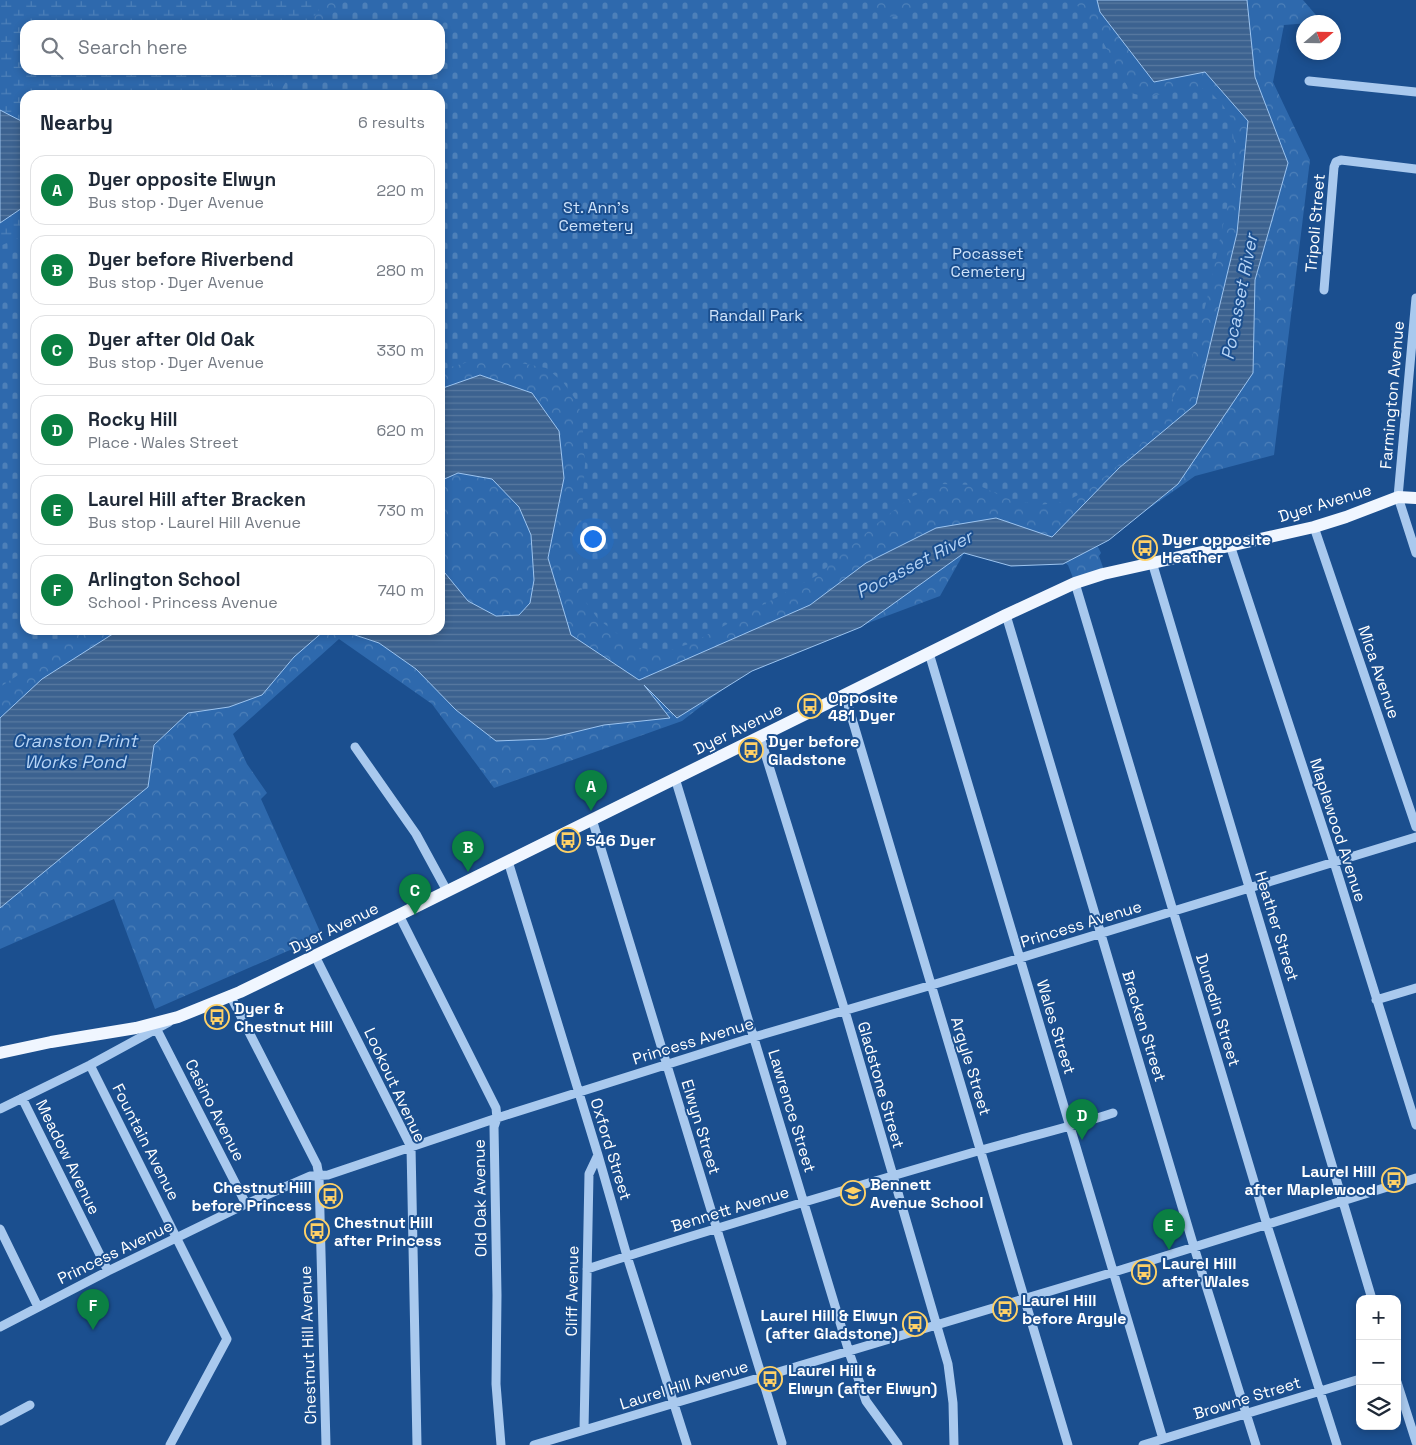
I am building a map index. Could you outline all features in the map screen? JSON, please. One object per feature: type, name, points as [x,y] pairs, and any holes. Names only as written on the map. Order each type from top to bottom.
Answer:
[{"type":"main road","name":"Dyer Avenue","points":[[0,1053],[51,1042],[136,1028],[178,1017],[230,995],[315,956],[1006,615],[1075,583],[1152,562],[1346,518],[1398,497],[1416,498]]},
{"type":"street","points":[[1309,81],[1416,92]]},
{"type":"street","name":"Tripoli Street","points":[[1324,290],[1333,176],[1336,162],[1416,169]]},
{"type":"street","name":"Farmington Avenue","points":[[1416,298],[1398,497],[1416,553]]},
{"type":"street","name":"Mica Avenue","points":[[1314,526],[1416,827]]},
{"type":"street","name":"Maplewood Avenue","points":[[1230,545],[1334,862],[1416,1125]]},
{"type":"street","name":"Heather Street","points":[[1152,562],[1371,1295]]},
{"type":"street","name":"Dunedin Street","points":[[1075,583],[1267,1225],[1337,1445]]},
{"type":"street","name":"Bracken Street","points":[[1006,615],[1194,1247],[1256,1445]]},
{"type":"street","name":"Wales Street","points":[[930,653],[1163,1439]]},
{"type":"street","name":"Argyle Street","points":[[845,695],[1068,1445]]},
{"type":"street","name":"Gladstone Street","points":[[760,737],[845,1011],[948,1364],[953,1403],[954,1445]]},
{"type":"street","points":[[355,747],[416,834],[447,891]]},
{"type":"street","name":"Lawrence Street","points":[[675,778],[803,1202],[866,1401],[898,1445]]},
{"type":"street","name":"Elwyn Street","points":[[592,819],[782,1443]]},
{"type":"street","name":"Princess Avenue","points":[[0,1326],[246,1204],[310,1176],[328,1175],[497,1118],[754,1037],[932,985],[1416,837]]},
{"type":"street","name":"Oxford Street","points":[[508,861],[627,1256],[687,1445]]},
{"type":"street","name":"Old Oak Avenue","points":[[399,915],[496,1108],[497,1118],[494,1127],[497,1295],[496,1384],[501,1445]]},
{"type":"street","name":"Lookout Avenue","points":[[315,956],[411,1147],[417,1445]]},
{"type":"street","points":[[1376,1000],[1416,988]]},
{"type":"street","name":"Chestnut Hill Avenue","points":[[230,995],[317,1165],[320,1176],[326,1445]]},
{"type":"street","name":"Dyer Avenue","points":[[90,1065],[178,1017]]},
{"type":"street","name":"Casino Avenue","points":[[157,1030],[246,1204]]},
{"type":"street","name":"Meadow Avenue","points":[[90,1065],[22,1098],[108,1271]]},
{"type":"street","name":"Fountain Avenue","points":[[90,1065],[178,1237],[227,1339],[170,1445]]},
{"type":"street","points":[[0,1108],[22,1098]]},
{"type":"street","name":"Bennett Avenue","points":[[587,1269],[803,1202],[981,1150],[1070,1127],[1113,1113]]},
{"type":"street","name":"Cliff Avenue","points":[[584,1430],[589,1174],[598,1155]]},
{"type":"street","name":"Laurel Hill Avenue","points":[[534,1445],[850,1352],[1416,1178]]},
{"type":"street","points":[[0,1229],[38,1307]]},
{"type":"street","name":"Browne Street","points":[[1143,1445],[1356,1380]]},
{"type":"street","points":[[1398,1385],[1416,1442]]},
{"type":"street","points":[[0,1421],[30,1405]]},
{"type":"green space","name":"Randall Park","points":[[0,0],[1303,0],[1316,15],[1296,15],[1296,24],[1284,25],[1273,82],[1310,160],[1274,455],[1195,476],[1097,545],[1101,553],[1099,556],[1105,573],[1075,583],[1068,565],[1064,562],[1000,558],[964,553],[940,596],[753,666],[682,721],[494,788],[432,704],[339,639],[233,734],[247,764],[267,793],[261,799],[322,936],[155,1009],[114,899],[0,949]]},
{"type":"green space","points":[[0,0],[326,0],[312,20],[20,20],[20,75],[273,75],[270,90],[20,90],[20,120],[0,110]]},
{"type":"green space","points":[[342,0],[869,0],[872,6],[886,17],[899,16],[930,0],[1073,0],[1098,33],[1131,93],[1146,97],[1199,87],[1210,92],[1222,104],[1231,118],[1235,170],[1207,299],[1190,366],[1163,416],[1136,450],[1091,488],[1065,502],[1038,505],[1006,498],[978,485],[940,484],[911,497],[874,526],[818,575],[692,643],[663,652],[635,647],[598,619],[585,601],[578,575],[585,464],[582,416],[576,400],[563,382],[546,368],[500,359],[479,359],[445,369],[445,90],[281,90],[290,75],[445,75],[445,20],[328,20]]},
{"type":"green space","points":[[20,209],[20,231],[0,239],[0,223]]},
{"type":"green space","points":[[20,237],[20,635],[72,635],[38,662],[0,687],[0,246]]},
{"type":"water","name":"Pocasset River","points":[[1097,0],[1247,0],[1255,77],[1288,163],[1255,280],[1253,373],[1178,484],[1109,540],[1063,564],[1011,566],[964,553],[861,627],[752,671],[677,718],[644,685],[670,718],[604,725],[546,739],[496,741],[456,710],[416,669],[379,643],[355,635],[445,635],[445,573],[468,601],[496,616],[519,615],[530,603],[534,580],[531,535],[519,507],[492,479],[458,473],[445,479],[445,387],[480,375],[532,393],[559,431],[564,478],[548,558],[571,635],[639,680],[810,605],[866,563],[936,528],[996,518],[1052,537],[1119,468],[1196,404],[1237,233],[1248,121],[1205,72],[1154,82],[1100,12]]},
{"type":"water","points":[[0,110],[20,120],[20,209],[0,223]]},
{"type":"water","name":"Cranston Print Works Pond","points":[[111,635],[319,635],[294,657],[262,695],[229,707],[188,713],[154,745],[148,787],[0,908],[0,718],[42,679]]},
{"type":"place","name":"Dyer opposite Heather","points":[[1145,548]]},
{"type":"place","name":"Opposite 481 Dyer","points":[[810,706]]},
{"type":"place","name":"Dyer before Gladstone","points":[[751,750]]},
{"type":"place","name":"Dyer opposite Elwyn","points":[[591,811]]},
{"type":"place","name":"546 Dyer","points":[[568,840]]},
{"type":"place","name":"Dyer before Riverbend","points":[[468,872]]},
{"type":"place","name":"Dyer after Old Oak","points":[[415,915]]},
{"type":"place","name":"Dyer & Chestnut Hill","points":[[217,1017]]},
{"type":"place","name":"Rocky Hill","points":[[1082,1140]]},
{"type":"place","name":"Laurel Hill after Maplewood","points":[[1394,1180]]},
{"type":"place","name":"Bennett Avenue School","points":[[853,1193]]},
{"type":"place","name":"Chestnut Hill before Princess","points":[[330,1196]]},
{"type":"place","name":"Chestnut Hill after Princess","points":[[317,1231]]},
{"type":"place","name":"Laurel Hill after Bracken","points":[[1169,1250]]},
{"type":"place","name":"Laurel Hill after Wales","points":[[1144,1272]]},
{"type":"place","name":"Laurel Hill before Argyle","points":[[1005,1309]]},
{"type":"place","name":"Laurel Hill & Elwyn (after Gladstone)","points":[[915,1324]]},
{"type":"place","name":"Arlington School","points":[[93,1330]]},
{"type":"place","name":"Laurel Hill & Elwyn (after Elwyn)","points":[[770,1379]]},
{"type":"park label","name":"St. Ann's Cemetery","points":[[596,216]]},
{"type":"park label","name":"Pocasset Cemetery","points":[[988,262]]}]
